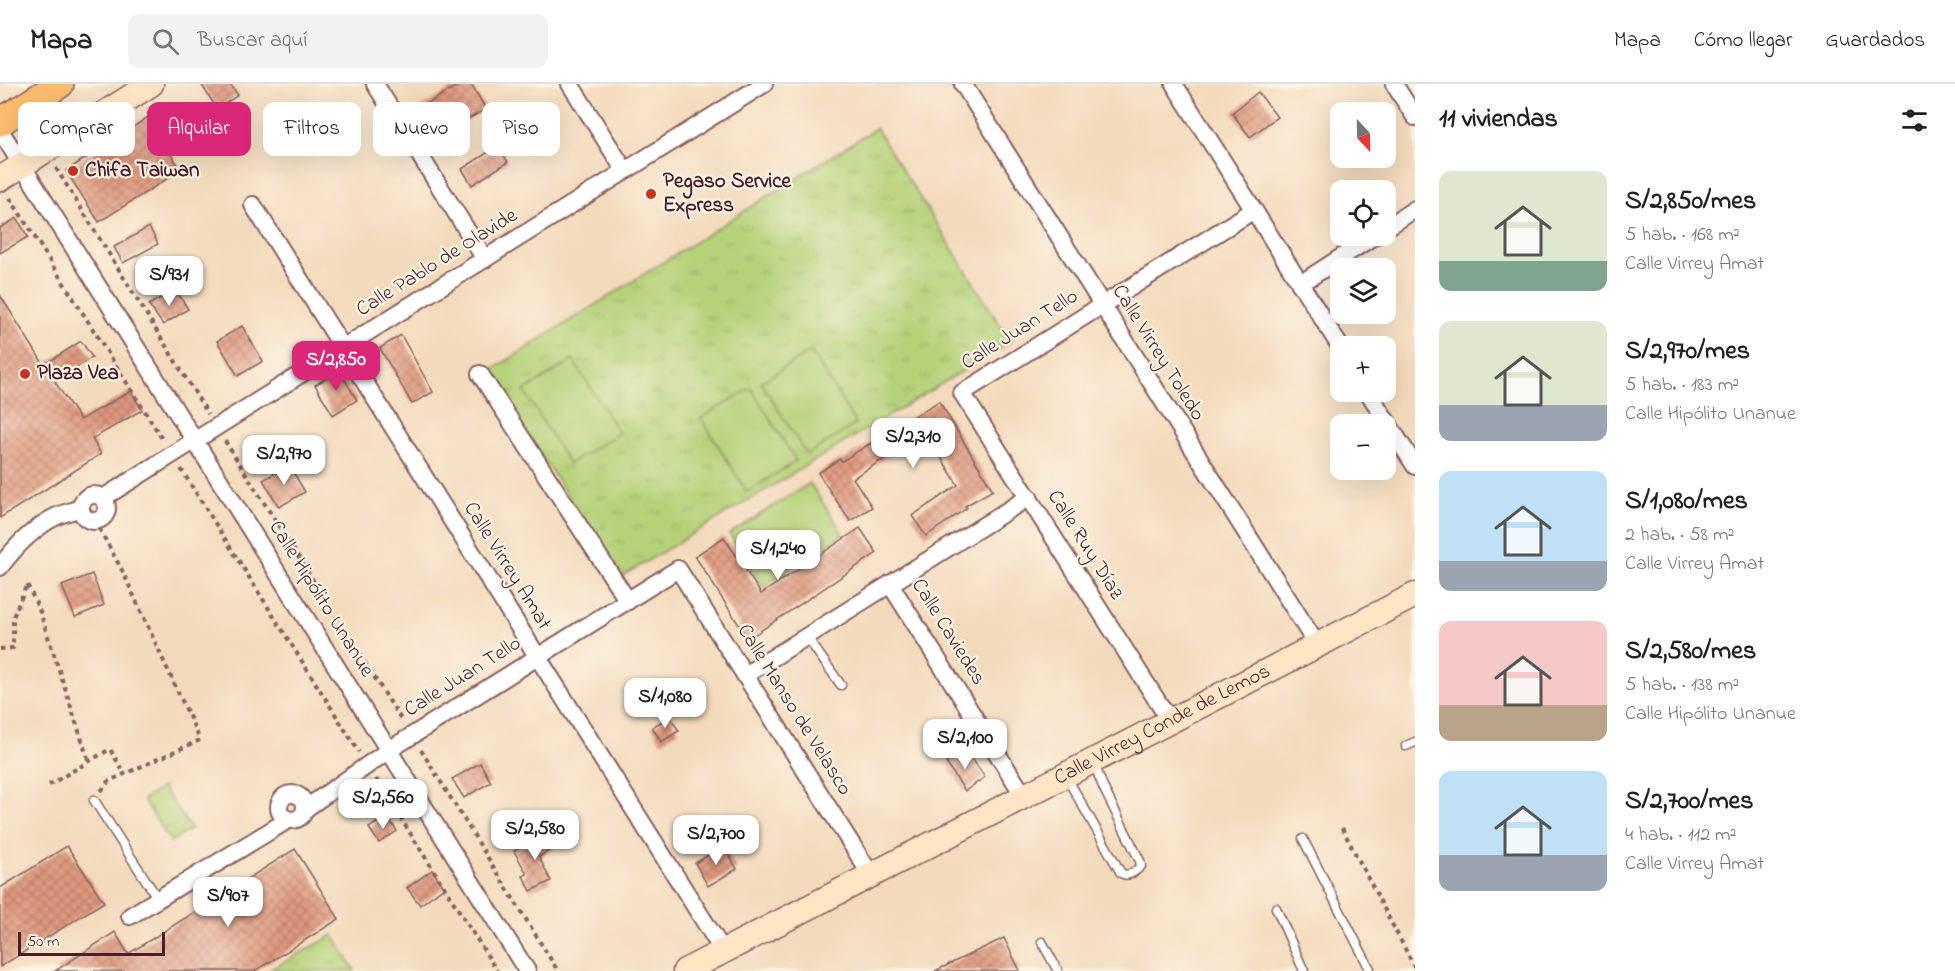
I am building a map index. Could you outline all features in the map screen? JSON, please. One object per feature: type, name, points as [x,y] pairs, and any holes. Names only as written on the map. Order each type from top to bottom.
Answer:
[{"type":"main road","points":[[0,122],[60,84]]},
{"type":"street","points":[[5,188],[22,165],[151,84]]},
{"type":"street","points":[[375,84],[485,259]]},
{"type":"street","points":[[570,84],[625,171]]},
{"type":"street","name":"Calle Pablo de Olavide","points":[[0,567],[22,542],[39,528],[57,516],[80,508],[82,501],[88,496],[96,495],[103,498],[764,84]]},
{"type":"street","name":"Calle Virrey Toledo","points":[[963,84],[1317,645]]},
{"type":"street","points":[[1174,84],[1333,336]]},
{"type":"street","points":[[1394,84],[1415,117]]},
{"type":"street","name":"Calle Hipólito Unanue","points":[[0,130],[527,971]]},
{"type":"street","name":"Calle Virrey Amat","points":[[253,205],[723,951]]},
{"type":"street","points":[[1396,221],[1415,209]]},
{"type":"street","name":"Calle Juan Tello","points":[[962,393],[1254,210]]},
{"type":"street","points":[[1300,284],[1359,246]]},
{"type":"street","points":[[480,374],[628,601]]},
{"type":"street","name":"Calle Ruy Díaz","points":[[962,393],[1170,721]]},
{"type":"street","points":[[1374,402],[1415,466]]},
{"type":"street","points":[[745,675],[1029,497]]},
{"type":"street","points":[[80,508],[84,517],[94,521],[101,519],[107,511],[103,498]]},
{"type":"street","name":"Calle Juan Tello","points":[[130,916],[288,820],[297,819],[305,809],[389,750],[678,569]]},
{"type":"street","name":"Calle Manso de Velasco","points":[[678,569],[871,875]]},
{"type":"street","name":"Calle Caviedes","points":[[891,584],[1024,796]]},
{"type":"street","name":"Calle Virrey Conde de Lemos","points":[[684,971],[1415,595]]},
{"type":"street","points":[[288,820],[281,815],[278,806],[285,795],[298,794],[304,800],[305,809]]},
{"type":"lane","points":[[806,636],[841,685]]},
{"type":"lane","points":[[1406,746],[1415,742]]},
{"type":"lane","points":[[1066,775],[1121,873],[1128,874],[1137,871],[1141,866],[1140,861],[1104,789],[1093,761]]},
{"type":"lane","points":[[94,800],[158,899]]},
{"type":"lane","points":[[1304,839],[1371,971]]},
{"type":"lane","points":[[1276,908],[1304,971]]},
{"type":"lane","points":[[1042,942],[1058,971]]},
{"type":"path","points":[[55,167],[558,971]]},
{"type":"path","points":[[5,188],[497,971]]},
{"type":"path","points":[[94,521],[122,570],[200,740],[109,781],[94,800]]},
{"type":"path","points":[[0,649],[13,648],[13,617],[27,584],[44,622],[89,762]]},
{"type":"path","points":[[49,785],[110,749],[124,773]]},
{"type":"path","points":[[1342,828],[1415,968]]},
{"type":"green space","points":[[876,128],[1011,342],[621,577],[487,373]]},
{"type":"green space","points":[[811,351],[856,424],[807,455],[761,382]]},
{"type":"green space","points":[[573,360],[619,433],[569,464],[524,391]]},
{"type":"green space","points":[[751,388],[796,461],[747,492],[701,418]]},
{"type":"green space","points":[[810,483],[843,534],[763,587],[729,534]]},
{"type":"green space","points":[[162,787],[191,829],[171,842],[143,800]]},
{"type":"green space","points":[[333,935],[355,971],[268,971]]},
{"type":"building","points":[[201,84],[230,84],[238,95],[228,102],[213,102]]},
{"type":"building","points":[[460,84],[471,84],[482,102],[482,111],[470,118],[470,102],[430,102]]},
{"type":"building","points":[[1258,92],[1277,117],[1250,137],[1232,113]]},
{"type":"building","points":[[147,118],[147,156],[172,156],[181,170],[99,222],[66,171],[89,156],[135,156],[135,126]]},
{"type":"building","points":[[482,156],[504,156],[508,162],[472,185],[462,169]]},
{"type":"building","points":[[17,218],[28,237],[0,253],[0,228]]},
{"type":"building","points":[[149,227],[158,244],[123,263],[114,247]]},
{"type":"building","points":[[175,289],[188,309],[163,325],[149,305]]},
{"type":"building","name":"Plaza Vea","points":[[0,295],[44,365],[81,341],[92,357],[55,382],[80,420],[131,391],[142,410],[92,439],[101,454],[0,518]]},
{"type":"building","points":[[242,326],[263,361],[238,376],[217,341]]},
{"type":"building","points":[[401,335],[433,392],[412,404],[380,348]]},
{"type":"building","points":[[339,370],[357,400],[333,415],[315,385]]},
{"type":"building","points":[[939,401],[993,490],[965,506],[967,508],[926,536],[912,516],[958,485],[926,433],[853,478],[872,507],[850,521],[818,473],[840,459],[842,461]]},
{"type":"building","points":[[289,465],[305,492],[279,507],[263,480]]},
{"type":"building","points":[[860,528],[877,553],[748,639],[695,556],[724,537],[761,594]]},
{"type":"building","points":[[92,574],[104,605],[75,617],[62,586]]},
{"type":"building","points":[[670,717],[679,731],[661,742],[652,727]]},
{"type":"building","points":[[966,750],[985,777],[965,791],[946,763]]},
{"type":"building","points":[[480,763],[491,782],[464,798],[452,779]]},
{"type":"building","points":[[387,816],[397,831],[379,843],[369,828]]},
{"type":"building","points":[[545,833],[554,848],[539,857],[551,881],[531,891],[523,876],[527,874],[514,851]]},
{"type":"building","points":[[67,846],[104,902],[0,967],[0,888]]},
{"type":"building","points":[[724,846],[737,869],[708,886],[695,863]]},
{"type":"building","points":[[295,849],[339,919],[255,971],[55,971],[115,932],[128,954]]},
{"type":"building","points":[[432,870],[444,887],[420,905],[407,888]]},
{"type":"building","points":[[1004,938],[1020,971],[935,971]]},
{"type":"place","name":"Chifa Taiwan","points":[[73,171]]},
{"type":"place","name":"Pegaso Service Express","points":[[651,194]]},
{"type":"place","name":"Plaza Vea","points":[[25,374]]}]
